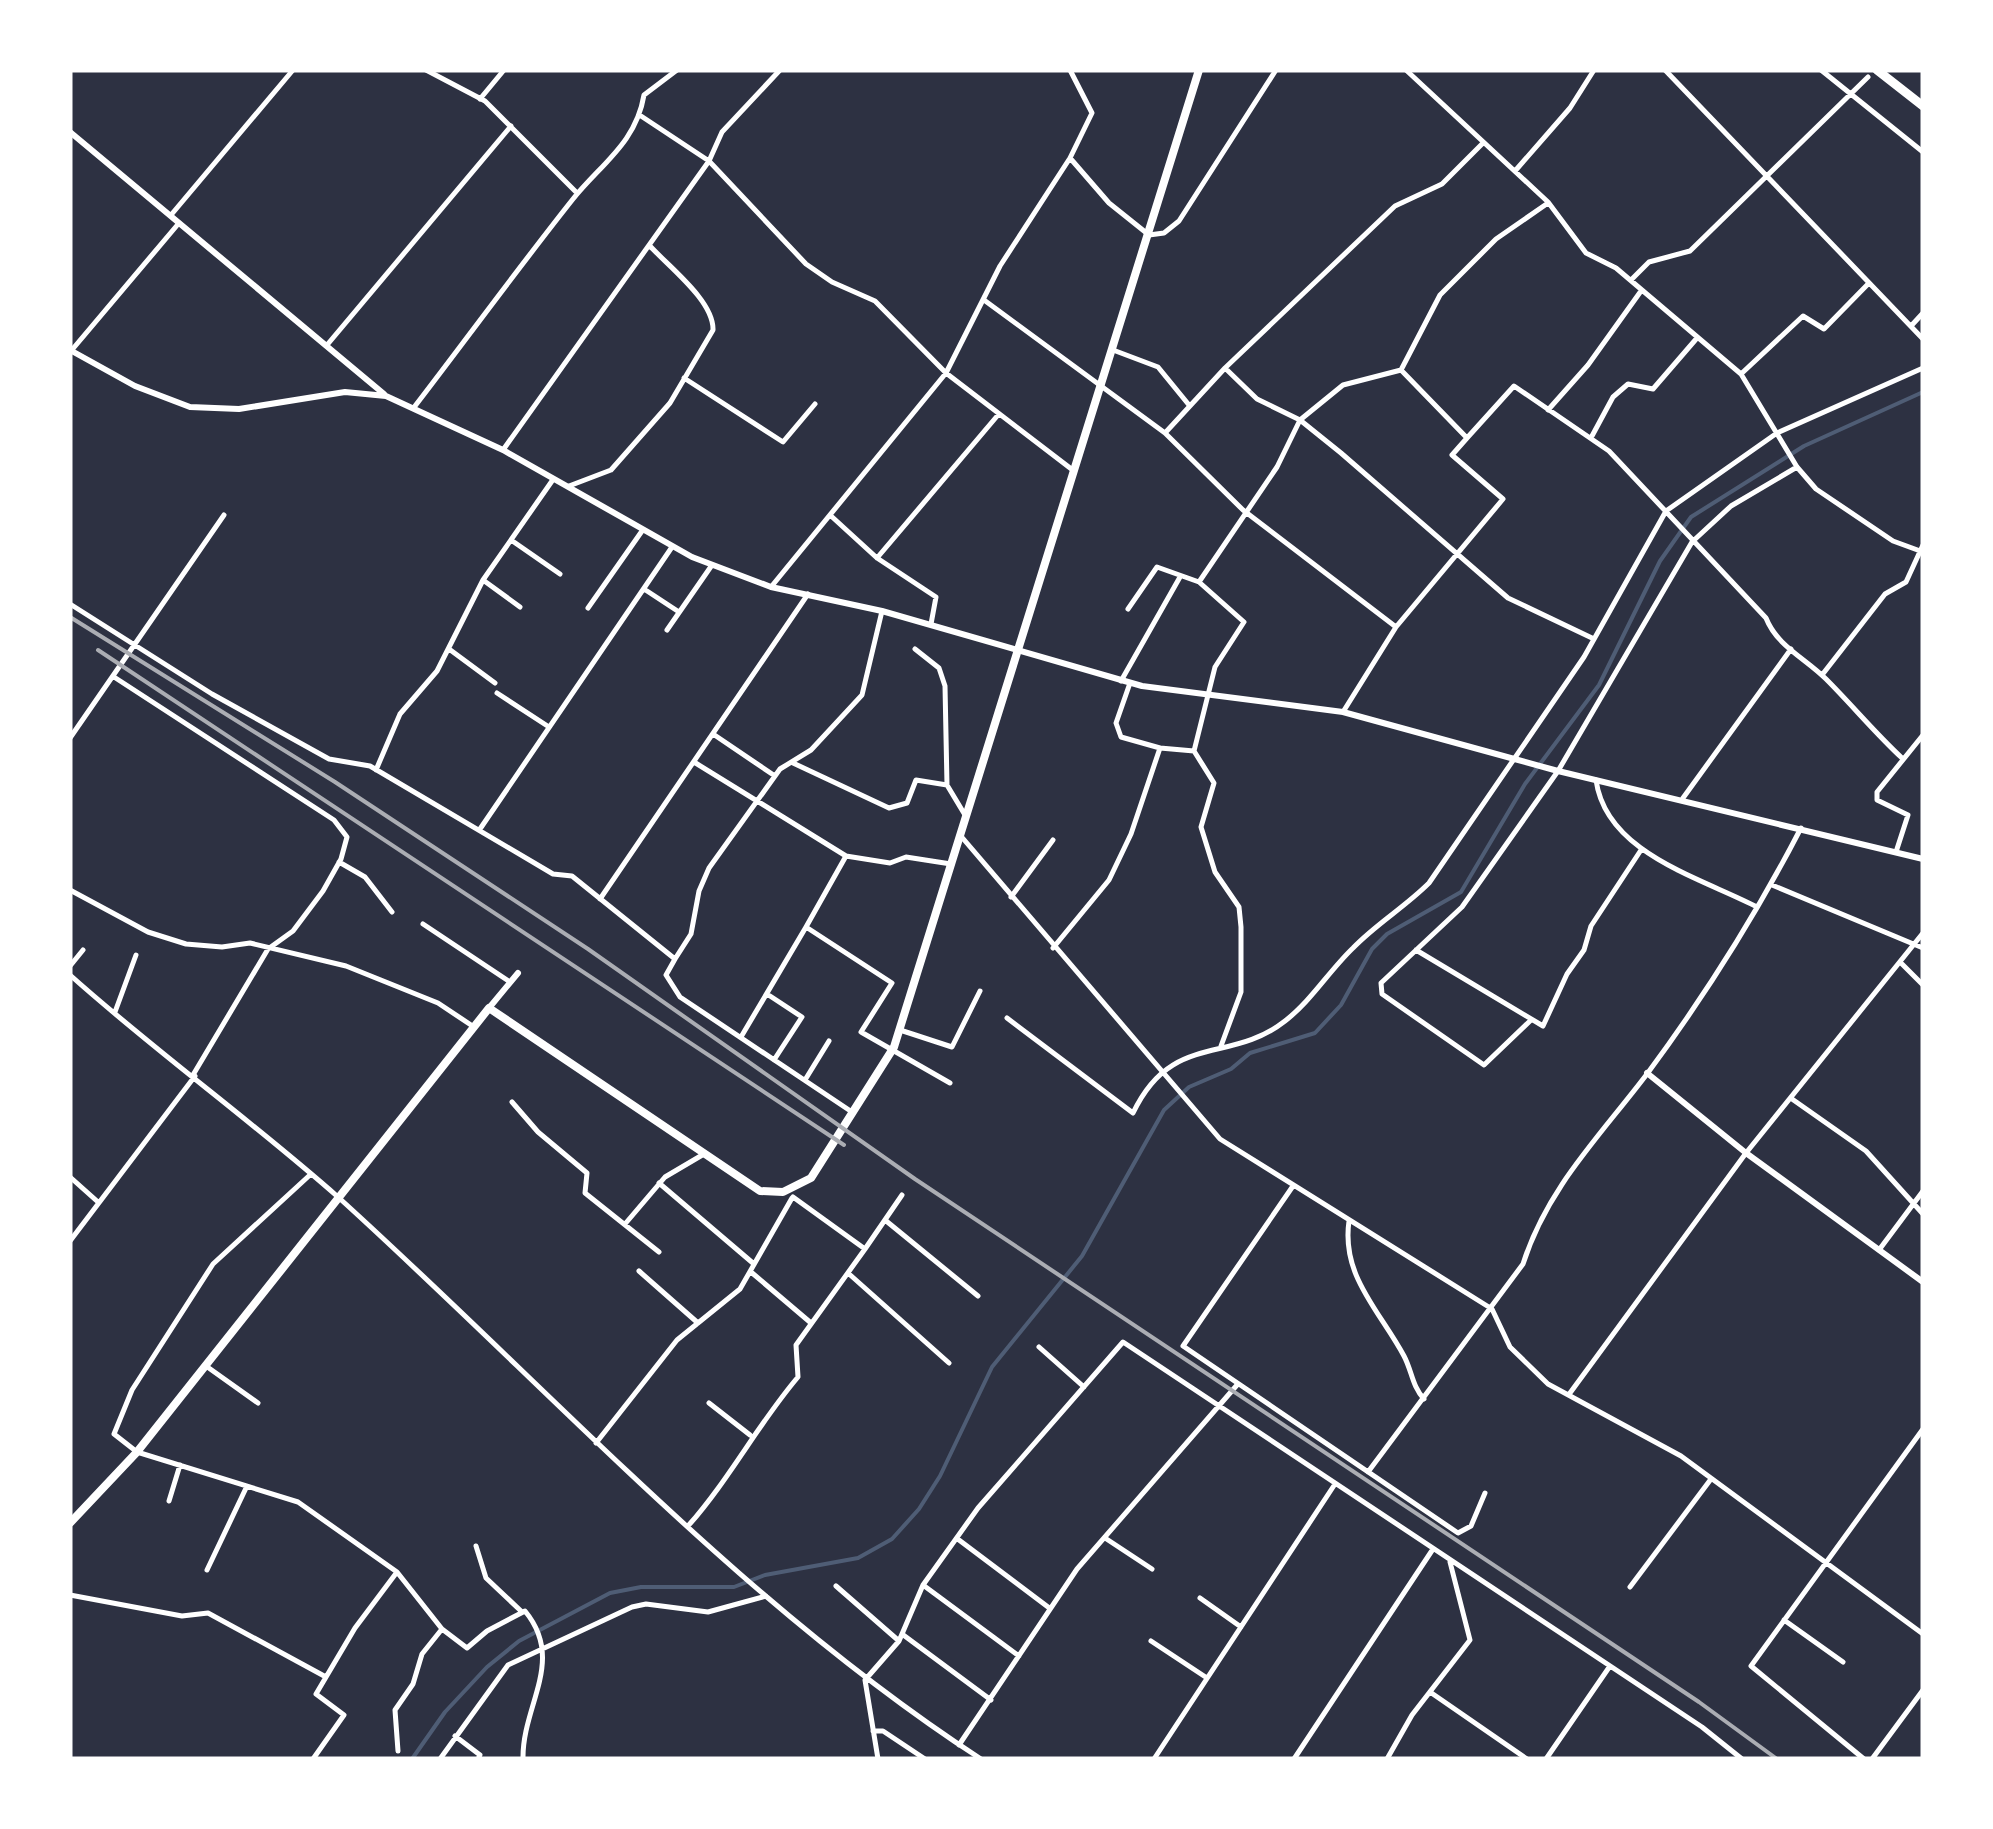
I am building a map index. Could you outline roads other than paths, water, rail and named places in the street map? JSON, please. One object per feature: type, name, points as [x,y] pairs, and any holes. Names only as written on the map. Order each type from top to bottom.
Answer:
[{"type":"highway","points":[[1876,72],[1923,106]]},
{"type":"main road","points":[[70,1523],[138,1452],[489,1008],[760,1191],[792,1194],[811,1178],[893,1050],[1199,70]]},
{"type":"street","points":[[171,215],[292,70]]},
{"type":"street","points":[[426,70],[480,99],[577,194]]},
{"type":"street","points":[[480,99],[504,70]]},
{"type":"street","points":[[415,406],[577,194],[618,154],[641,116],[644,95],[678,70]]},
{"type":"street","points":[[504,450],[709,161],[722,132],[780,70]]},
{"type":"street","points":[[771,587],[946,373],[1025,222],[1070,158],[1092,113],[1070,70]]},
{"type":"street","points":[[1070,158],[1109,203],[1149,235],[1164,233],[1180,220],[1276,70]]},
{"type":"street","points":[[1406,70],[1548,202],[1586,253],[1632,280],[1741,374],[1780,441],[1816,489],[1893,541],[1922,550],[1906,582],[1886,594],[1822,675]]},
{"type":"street","points":[[1516,171],[1570,108],[1594,70]]},
{"type":"street","points":[[1664,70],[1923,339]]},
{"type":"street","points":[[1822,70],[1923,152]]},
{"type":"street","points":[[1632,280],[1649,262],[1690,251],[1876,72]]},
{"type":"street","points":[[641,116],[709,161],[764,224],[806,264],[832,282],[875,301],[946,373],[1076,473]]},
{"type":"street","points":[[327,344],[511,126]]},
{"type":"street","points":[[70,132],[386,396]]},
{"type":"street","points":[[1165,433],[1225,368],[1395,206],[1442,184],[1484,143]]},
{"type":"street","points":[[1199,582],[1243,510],[1276,467],[1300,420],[1343,385],[1401,370],[1440,295],[1496,239],[1548,202]]},
{"type":"street","points":[[179,222],[70,350],[135,386],[190,407],[239,409],[345,392],[386,396],[504,450],[552,482],[672,547],[771,587],[931,624],[1125,682],[1206,697],[1343,712],[1558,771],[1683,798],[1923,859]]},
{"type":"street","points":[[564,488],[611,470],[670,403],[713,330],[714,320],[650,246]]},
{"type":"street","points":[[1741,374],[1803,316],[1824,329],[1868,283]]},
{"type":"street","points":[[1548,410],[1588,365],[1641,290]]},
{"type":"street","points":[[984,300],[1165,433],[1243,510],[1396,627]]},
{"type":"street","points":[[1910,326],[1923,313]]},
{"type":"street","points":[[1592,436],[1613,397],[1628,384],[1653,389],[1696,338]]},
{"type":"street","points":[[1114,350],[1158,367],[1190,406]]},
{"type":"street","points":[[1225,368],[1257,399],[1300,420],[1508,598],[1592,638]]},
{"type":"street","points":[[1008,1018],[1133,1113],[1160,1071],[1183,1058],[1282,1024],[1355,945],[1402,910],[1429,883],[1592,638],[1666,511],[1777,433],[1923,368]]},
{"type":"street","points":[[1401,370],[1467,438]]},
{"type":"street","points":[[684,378],[783,442],[815,404]]},
{"type":"street","points":[[1343,712],[1396,627],[1503,499],[1452,456],[1514,386],[1592,436],[1766,618],[1772,635],[1822,675],[1860,720],[1902,758]]},
{"type":"street","points":[[877,558],[998,415]]},
{"type":"street","points":[[1530,1021],[1484,1065],[1382,994],[1381,983],[1462,907],[1558,771],[1690,541],[1730,506],[1795,464]]},
{"type":"street","points":[[376,770],[400,714],[437,671],[483,580],[552,482]]},
{"type":"street","points":[[70,738],[224,515]]},
{"type":"street","points":[[830,515],[877,558],[936,597],[931,624]]},
{"type":"street","points":[[588,608],[642,531]]},
{"type":"street","points":[[512,540],[560,574]]},
{"type":"street","points":[[480,829],[672,547]]},
{"type":"street","points":[[667,630],[712,565]]},
{"type":"street","points":[[1128,609],[1157,566],[1199,582],[1244,622],[1215,667],[1194,751],[1214,783],[1201,826],[1215,872],[1240,907],[1241,992],[1221,1046]]},
{"type":"street","points":[[1180,577],[1125,682],[1116,723],[1121,737],[1160,748],[1194,751]]},
{"type":"street","points":[[483,580],[520,607]]},
{"type":"street","points":[[644,589],[679,612]]},
{"type":"street","points":[[600,899],[808,594]]},
{"type":"street","points":[[70,604],[212,694],[328,759],[376,770],[553,874],[572,876],[674,959]]},
{"type":"street","points":[[855,1114],[680,996],[667,982],[674,959],[691,934],[699,891],[709,868],[775,776],[834,729],[862,695],[882,611]]},
{"type":"street","points":[[448,649],[496,683]]},
{"type":"street","points":[[915,649],[939,668],[946,686],[948,785],[967,817]]},
{"type":"street","points":[[1683,798],[1791,650]]},
{"type":"street","points":[[70,1240],[194,1076],[268,950],[293,931],[340,862],[346,836],[334,820],[114,677]]},
{"type":"street","points":[[497,693],[549,728]]},
{"type":"street","points":[[712,734],[775,776]]},
{"type":"street","points":[[1896,852],[1908,815],[1877,800],[1877,792],[1923,734]]},
{"type":"street","points":[[1053,948],[1109,880],[1131,834],[1160,748]]},
{"type":"street","points":[[694,762],[756,804],[846,856],[890,863],[906,857],[952,864]]},
{"type":"street","points":[[793,763],[889,808],[906,803],[916,780],[948,785]]},
{"type":"street","points":[[1596,780],[1599,803],[1606,815],[1641,850],[1756,906]]},
{"type":"street","points":[[1368,1472],[1523,1264],[1535,1225],[1557,1187],[1647,1074],[1772,885],[1801,828]]},
{"type":"street","points":[[960,835],[1220,1139],[1492,1309],[1522,1362],[1548,1384],[1648,1435],[1923,1634]]},
{"type":"street","points":[[1011,897],[1053,840]]},
{"type":"street","points":[[1416,950],[1543,1026],[1566,974],[1584,950],[1591,926],[1641,850]]},
{"type":"street","points":[[741,1037],[846,856]]},
{"type":"street","points":[[340,862],[365,877],[392,912]]},
{"type":"street","points":[[1772,885],[1923,948]]},
{"type":"street","points":[[70,890],[148,932],[186,944],[222,947],[250,942],[268,950],[346,966],[438,1003],[474,1027]]},
{"type":"street","points":[[422,924],[510,982]]},
{"type":"street","points":[[806,927],[892,984],[861,1032],[950,1083]]},
{"type":"street","points":[[1570,1393],[1746,1153],[1902,964],[1923,933]]},
{"type":"street","points":[[70,966],[83,950]]},
{"type":"street","points":[[115,1012],[136,955]]},
{"type":"street","points":[[1902,964],[1923,986]]},
{"type":"street","points":[[489,1008],[518,972]]},
{"type":"street","points":[[70,975],[312,1174],[596,1443],[766,1596],[865,1680],[980,1759]]},
{"type":"street","points":[[900,1030],[952,1047],[980,991]]},
{"type":"street","points":[[766,994],[802,1018],[774,1060]]},
{"type":"street","points":[[804,1080],[829,1042]]},
{"type":"street","points":[[1647,1074],[1746,1153],[1923,1282]]},
{"type":"street","points":[[1792,1099],[1866,1151],[1923,1214]]},
{"type":"street","points":[[512,1102],[538,1132],[587,1173],[584,1193],[659,1252]]},
{"type":"street","points":[[625,1224],[659,1182],[704,1154]]},
{"type":"street","points":[[312,1174],[213,1264],[132,1390],[114,1434],[138,1452],[298,1502],[398,1572],[442,1630],[468,1648],[487,1631],[524,1612]]},
{"type":"street","points":[[70,1177],[98,1203]]},
{"type":"street","points":[[659,1182],[754,1264]]},
{"type":"street","points":[[1292,1186],[1183,1346],[1458,1533],[1471,1526],[1485,1493]]},
{"type":"street","points":[[1880,1250],[1923,1191]]},
{"type":"street","points":[[596,1443],[638,1395],[658,1362],[726,1303],[751,1272],[792,1194],[866,1248]]},
{"type":"street","points":[[688,1526],[714,1498],[751,1436],[798,1377],[794,1350],[902,1195]]},
{"type":"street","points":[[885,1220],[978,1296]]},
{"type":"street","points":[[1349,1221],[1345,1246],[1367,1304],[1384,1321],[1424,1399]]},
{"type":"street","points":[[639,1271],[698,1324]]},
{"type":"street","points":[[751,1272],[812,1323]]},
{"type":"street","points":[[848,1273],[949,1363]]},
{"type":"street","points":[[878,1759],[865,1680],[900,1638],[923,1584],[959,1540],[978,1508],[1124,1342],[1610,1666],[1742,1759]]},
{"type":"street","points":[[1038,1347],[1084,1388]]},
{"type":"street","points":[[206,1366],[258,1403]]},
{"type":"street","points":[[959,1745],[1020,1656],[1048,1607],[1238,1384]]},
{"type":"street","points":[[709,1403],[751,1436]]},
{"type":"street","points":[[1923,1429],[1751,1666],[1868,1759],[1923,1690]]},
{"type":"street","points":[[168,1502],[180,1465]]},
{"type":"street","points":[[1630,1588],[1710,1479]]},
{"type":"street","points":[[1154,1759],[1335,1484]]},
{"type":"street","points":[[207,1570],[247,1486]]},
{"type":"street","points":[[1105,1538],[1152,1569]]},
{"type":"street","points":[[959,1540],[1048,1607]]},
{"type":"street","points":[[476,1546],[486,1578],[533,1620],[543,1643],[544,1671],[523,1759]]},
{"type":"street","points":[[1294,1759],[1433,1549]]},
{"type":"street","points":[[1387,1759],[1430,1692],[1470,1640],[1449,1560]]},
{"type":"street","points":[[313,1759],[344,1715],[316,1694],[355,1628],[398,1572]]},
{"type":"street","points":[[923,1584],[1020,1656]]},
{"type":"street","points":[[836,1586],[900,1638],[990,1700]]},
{"type":"street","points":[[70,1595],[182,1616],[208,1613],[326,1678]]},
{"type":"street","points":[[440,1759],[508,1665],[543,1643],[646,1604],[708,1612],[766,1596]]},
{"type":"street","points":[[1200,1598],[1241,1627]]},
{"type":"street","points":[[1784,1620],[1842,1662]]},
{"type":"street","points":[[398,1751],[395,1710],[412,1684],[422,1654],[442,1630]]},
{"type":"street","points":[[1151,1641],[1207,1679]]},
{"type":"street","points":[[1546,1759],[1610,1666]]},
{"type":"street","points":[[1430,1692],[1528,1759]]},
{"type":"street","points":[[873,1731],[883,1732],[925,1759]]},
{"type":"street","points":[[456,1736],[480,1755],[478,1759]]},
{"type":"street","points":[[1729,1759],[1734,1752]]},
{"type":"waterway","points":[[412,1759],[445,1712],[487,1667],[519,1641],[610,1593],[641,1587],[734,1587],[765,1575],[858,1558],[892,1539],[919,1509],[940,1476],[992,1367],[1082,1256],[1164,1110],[1189,1087],[1231,1069],[1250,1053],[1315,1033],[1341,1005],[1372,949],[1387,934],[1461,892],[1525,784],[1599,685],[1660,561],[1691,517],[1804,446],[1923,392]]},
{"type":"railway","points":[[70,617],[335,782],[588,949],[915,1179],[1699,1702],[1777,1759]]},
{"type":"railway","points":[[98,650],[844,1145]]}]
